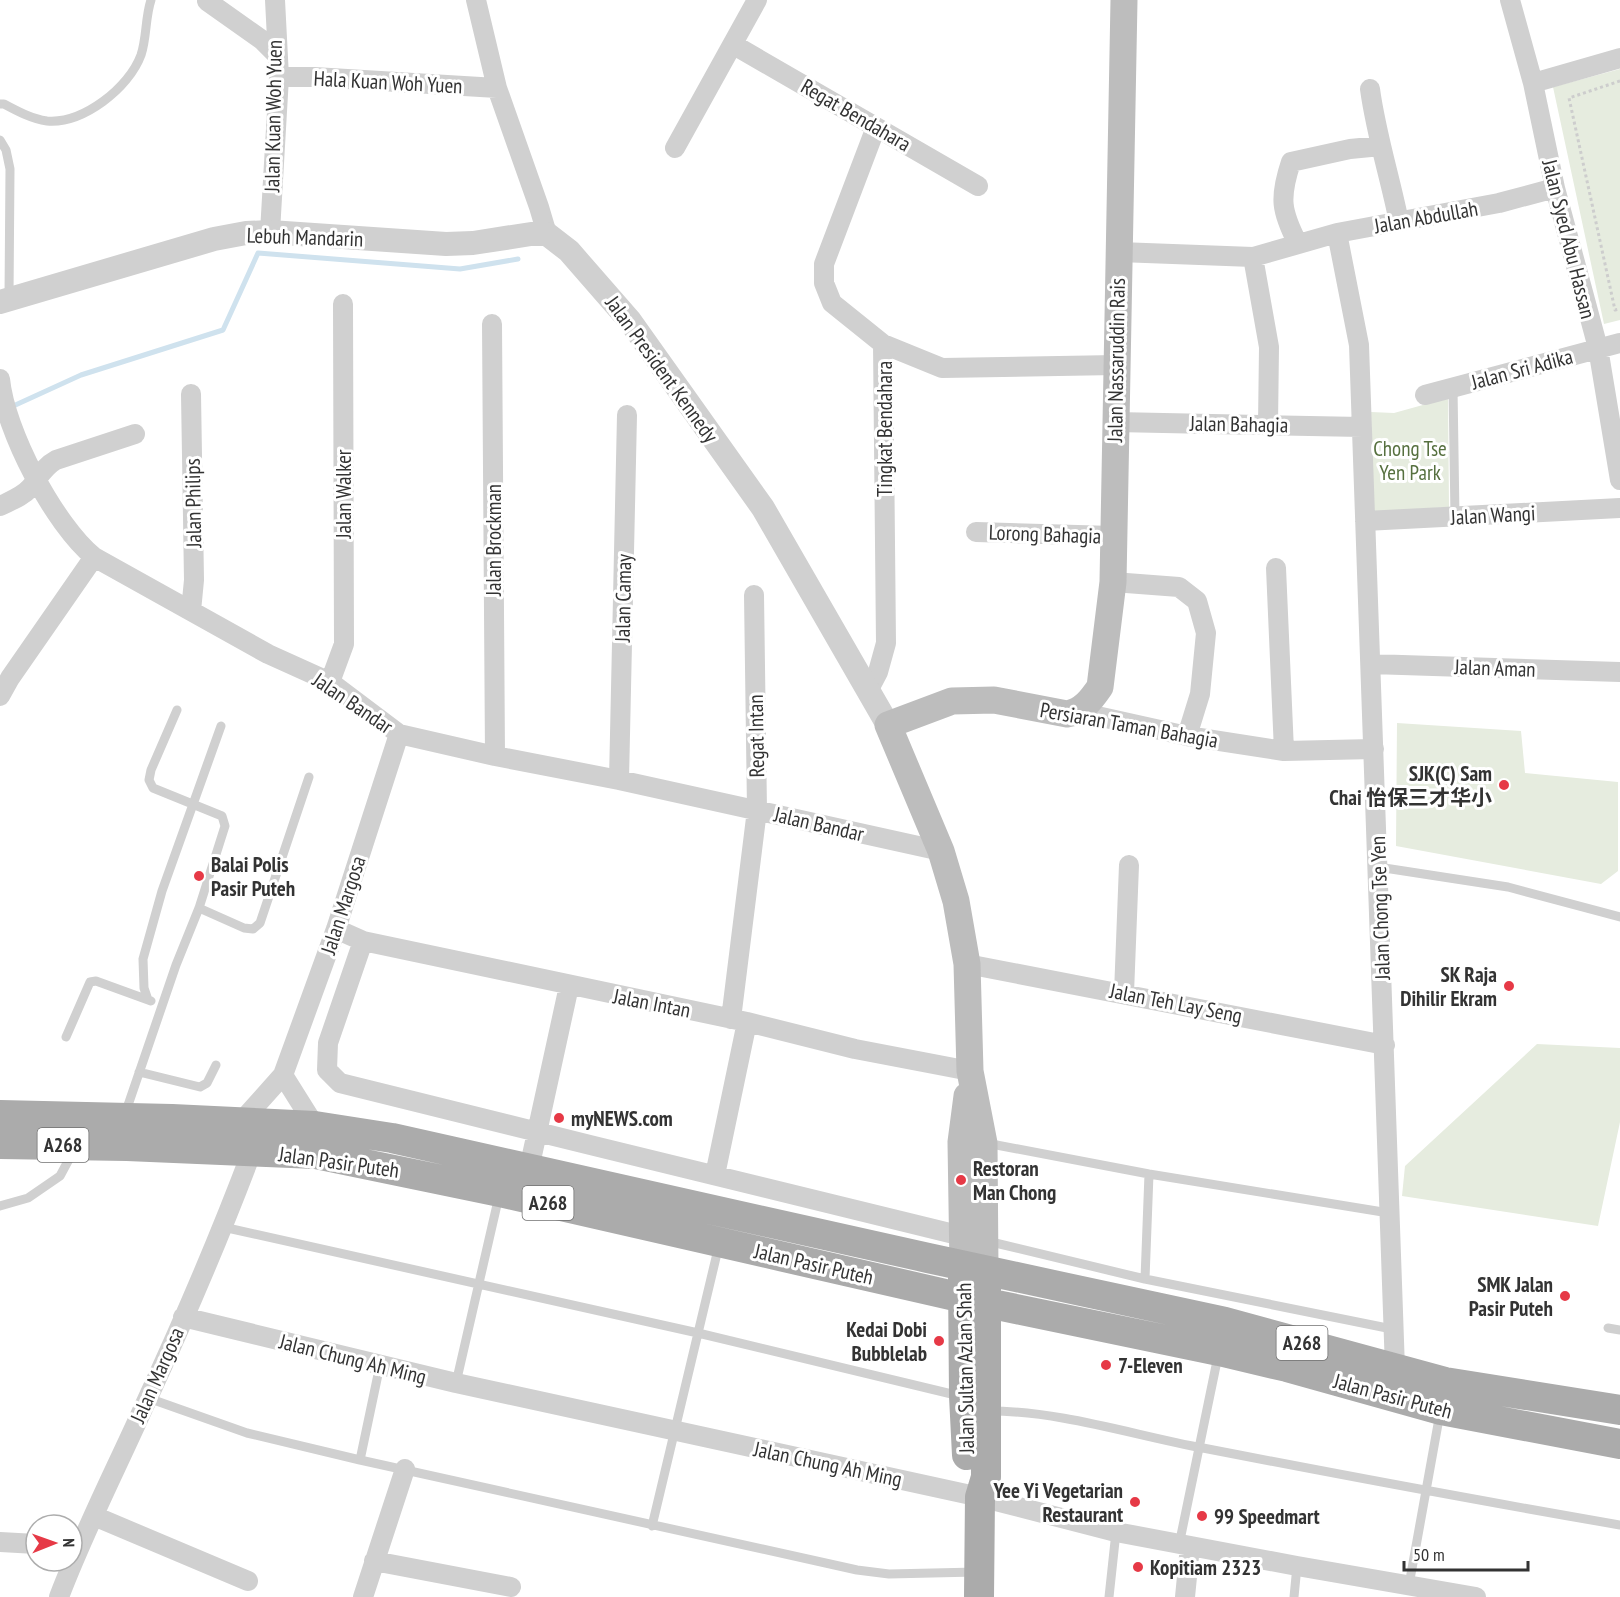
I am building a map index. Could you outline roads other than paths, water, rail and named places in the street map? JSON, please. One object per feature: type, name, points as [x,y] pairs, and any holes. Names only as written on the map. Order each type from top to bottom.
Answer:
[{"type":"main road","name":"Jalan Nassaruddin Rais","points":[[1079,712],[1100,687],[1113,582],[1124,0]]},
{"type":"main road","name":"Persiaran Taman Bahagia","points":[[888,725],[952,701],[994,700],[1068,714],[1079,712]]},
{"type":"main road","points":[[888,725],[941,851],[956,902],[967,964],[970,1071],[961,1142],[974,1238]]},
{"type":"main road","points":[[970,1071],[984,1143],[974,1238]]},
{"type":"main road","name":"Jalan Pasir Puteh","points":[[0,1115],[252,1151],[316,1154],[500,1192],[975,1301],[1219,1351],[1287,1367],[1441,1410],[1620,1444]]},
{"type":"main road","name":"Jalan Pasir Puteh","points":[[0,1144],[76,1146],[125,1133],[242,1122],[315,1126],[392,1138],[1225,1322],[1445,1382],[1620,1410]]},
{"type":"main road","name":"Jalan Sultan Azlan Shah","points":[[974,1238],[975,1404],[986,1477],[980,1497],[979,1584]]},
{"type":"street","points":[[202,0],[243,26],[277,55]]},
{"type":"street","name":"Jalan Kuan Woh Yuen","points":[[270,232],[279,77],[275,0]]},
{"type":"street","points":[[476,0],[497,88],[540,207],[547,234]]},
{"type":"street","points":[[675,148],[757,0]]},
{"type":"street","name":"Jalan Syed Abu Hassan","points":[[1510,0],[1533,83],[1555,188],[1598,348],[1620,480]]},
{"type":"street","name":"Regat Bendahara","points":[[734,45],[978,186]]},
{"type":"street","points":[[1533,83],[1620,58]]},
{"type":"street","name":"Hala Kuan Woh Yuen","points":[[279,77],[497,88]]},
{"type":"street","points":[[1370,89],[1399,222]]},
{"type":"street","name":"Tingkat Bendahara","points":[[868,691],[882,660],[885,643],[883,344],[832,303],[824,283],[824,264],[876,127]]},
{"type":"street","points":[[1298,244],[1287,223],[1283,205],[1283,185],[1291,162],[1350,148],[1381,146]]},
{"type":"street","name":"Jalan Abdullah","points":[[1119,252],[1253,257],[1337,233],[1499,204],[1555,188]]},
{"type":"street","name":"Lebuh Mandarin","points":[[4,301],[214,238],[246,233],[270,232],[446,244],[547,234]]},
{"type":"street","name":"Jalan Chong Tse Yen","points":[[1337,233],[1359,345],[1395,1369]]},
{"type":"street","name":"Jalan President Kennedy","points":[[547,234],[569,251],[630,321],[756,499],[888,725]]},
{"type":"street","points":[[1253,257],[1269,347],[1268,425]]},
{"type":"street","name":"Jalan Walker","points":[[330,682],[344,644],[343,304]]},
{"type":"street","name":"Jalan Brockman","points":[[492,324],[495,756]]},
{"type":"street","name":"Jalan Sri Adika","points":[[1425,396],[1620,343]]},
{"type":"street","points":[[883,344],[942,368],[1116,364]]},
{"type":"street","name":"Jalan Bandar","points":[[0,379],[2,399],[36,480],[72,536],[94,557],[268,654],[330,682],[399,734],[941,851]]},
{"type":"street","name":"Jalan Philips","points":[[191,394],[194,580],[191,611]]},
{"type":"street","name":"Jalan Camay","points":[[619,780],[627,416]]},
{"type":"street","name":"Jalan Bahagia","points":[[1115,422],[1362,427]]},
{"type":"street","points":[[0,506],[23,495],[47,464],[135,434]]},
{"type":"street","name":"Jalan Wangi","points":[[1365,521],[1620,508]]},
{"type":"street","name":"Lorong Bahagia","points":[[976,532],[1113,536]]},
{"type":"street","points":[[0,696],[94,557]]},
{"type":"street","points":[[1276,568],[1284,751]]},
{"type":"street","points":[[1113,582],[1179,587],[1197,601],[1206,633],[1200,694],[1187,736]]},
{"type":"street","name":"Regat Intan","points":[[716,1175],[739,1021],[757,810],[754,595]]},
{"type":"street","name":"Jalan Aman","points":[[1371,664],[1620,672]]},
{"type":"street","name":"Persiaran Taman Bahagia","points":[[1079,712],[1187,736],[1284,751],[1374,749]]},
{"type":"street","name":"Jalan Margosa","points":[[283,1075],[336,929],[399,734]]},
{"type":"street","points":[[1124,993],[1129,866]]},
{"type":"street","name":"Jalan Intan","points":[[336,929],[363,941],[739,1021],[855,1049],[970,1071]]},
{"type":"street","points":[[363,941],[328,1043],[327,1070],[340,1083],[974,1238]]},
{"type":"street","name":"Jalan Teh Lay Seng","points":[[967,964],[1385,1045]]},
{"type":"street","points":[[529,1169],[569,986]]},
{"type":"street","points":[[242,1122],[283,1075],[315,1126]]},
{"type":"street","name":"Jalan Margosa","points":[[84,1533],[94,1516],[148,1398],[223,1227],[252,1151]]},
{"type":"street","name":"Jalan Chung Ah Ming","points":[[183,1317],[456,1383],[980,1497],[1116,1532],[1400,1588],[1476,1597]]},
{"type":"street","points":[[363,1597],[405,1470]]},
{"type":"street","points":[[94,1516],[248,1581]]},
{"type":"street","points":[[0,1542],[24,1543]]},
{"type":"street","points":[[1185,1545],[1185,1597]]},
{"type":"street","points":[[374,1561],[511,1587]]},
{"type":"street","name":"Jalan Margosa","points":[[59,1597],[67,1573]]},
{"type":"lane","points":[[0,104],[27,116],[46,121],[86,113],[109,97],[128,77],[141,56],[150,0]]},
{"type":"lane","points":[[0,140],[6,150],[10,169],[4,301]]},
{"type":"lane","points":[[1453,388],[1455,517]]},
{"type":"lane","points":[[125,1133],[139,1072],[199,908],[225,826],[222,816],[153,788],[149,780],[151,770],[177,710]]},
{"type":"lane","points":[[148,1000],[144,988],[143,959],[162,891],[220,726]]},
{"type":"lane","points":[[199,908],[244,928],[253,929],[260,923],[309,777]]},
{"type":"lane","points":[[1378,867],[1508,887],[1620,917]]},
{"type":"lane","points":[[66,1037],[90,982],[96,981],[162,1005]]},
{"type":"lane","points":[[139,1072],[200,1087],[207,1083],[216,1065]]},
{"type":"lane","points":[[984,1143],[1149,1174],[1389,1213]]},
{"type":"lane","points":[[0,1206],[28,1198],[60,1176],[76,1146]]},
{"type":"lane","points":[[1144,1279],[1149,1174]]},
{"type":"lane","points":[[456,1383],[500,1192]]},
{"type":"lane","points":[[223,1227],[698,1333],[975,1404],[1027,1412],[1199,1448],[1426,1491],[1620,1525]]},
{"type":"lane","points":[[974,1238],[1144,1279],[1392,1329]]},
{"type":"lane","points":[[652,1526],[720,1242]]},
{"type":"lane","points":[[1608,1328],[1620,1330]]},
{"type":"lane","points":[[1185,1545],[1199,1448],[1219,1351]]},
{"type":"lane","points":[[360,1460],[380,1365]]},
{"type":"lane","points":[[148,1398],[247,1433],[652,1526],[868,1572],[979,1584]]},
{"type":"lane","points":[[1400,1588],[1426,1491],[1441,1410]]},
{"type":"lane","points":[[1109,1597],[1116,1532]]},
{"type":"lane","points":[[1294,1597],[1297,1566]]},
{"type":"waterway","points":[[11,407],[81,375],[223,330],[258,253],[460,269],[518,259]]},
{"type":"place","name":"SJK(C) Sam Chai 怡保三才华小","points":[[1504,785]]},
{"type":"place","name":"Balai Polis Pasir Puteh","points":[[199,876]]},
{"type":"place","name":"SK Raja Dihilir Ekram","points":[[1509,986]]},
{"type":"place","name":"myNEWS.com","points":[[559,1118]]},
{"type":"place","name":"Restoran Man Chong","points":[[961,1180]]},
{"type":"place","name":"SMK Jalan Pasir Puteh","points":[[1565,1296]]},
{"type":"place","name":"Kedai Dobi Bubblelab","points":[[939,1341]]},
{"type":"place","name":"7-Eleven","points":[[1106,1365]]},
{"type":"place","name":"Yee Yi Vegetarian Restaurant","points":[[1135,1502]]},
{"type":"place","name":"99 Speedmart","points":[[1202,1516]]},
{"type":"place","name":"Kopitiam 2323","points":[[1138,1567]]},
{"type":"park label","name":"Chong Tse Yen Park","points":[[1410,460]]}]
